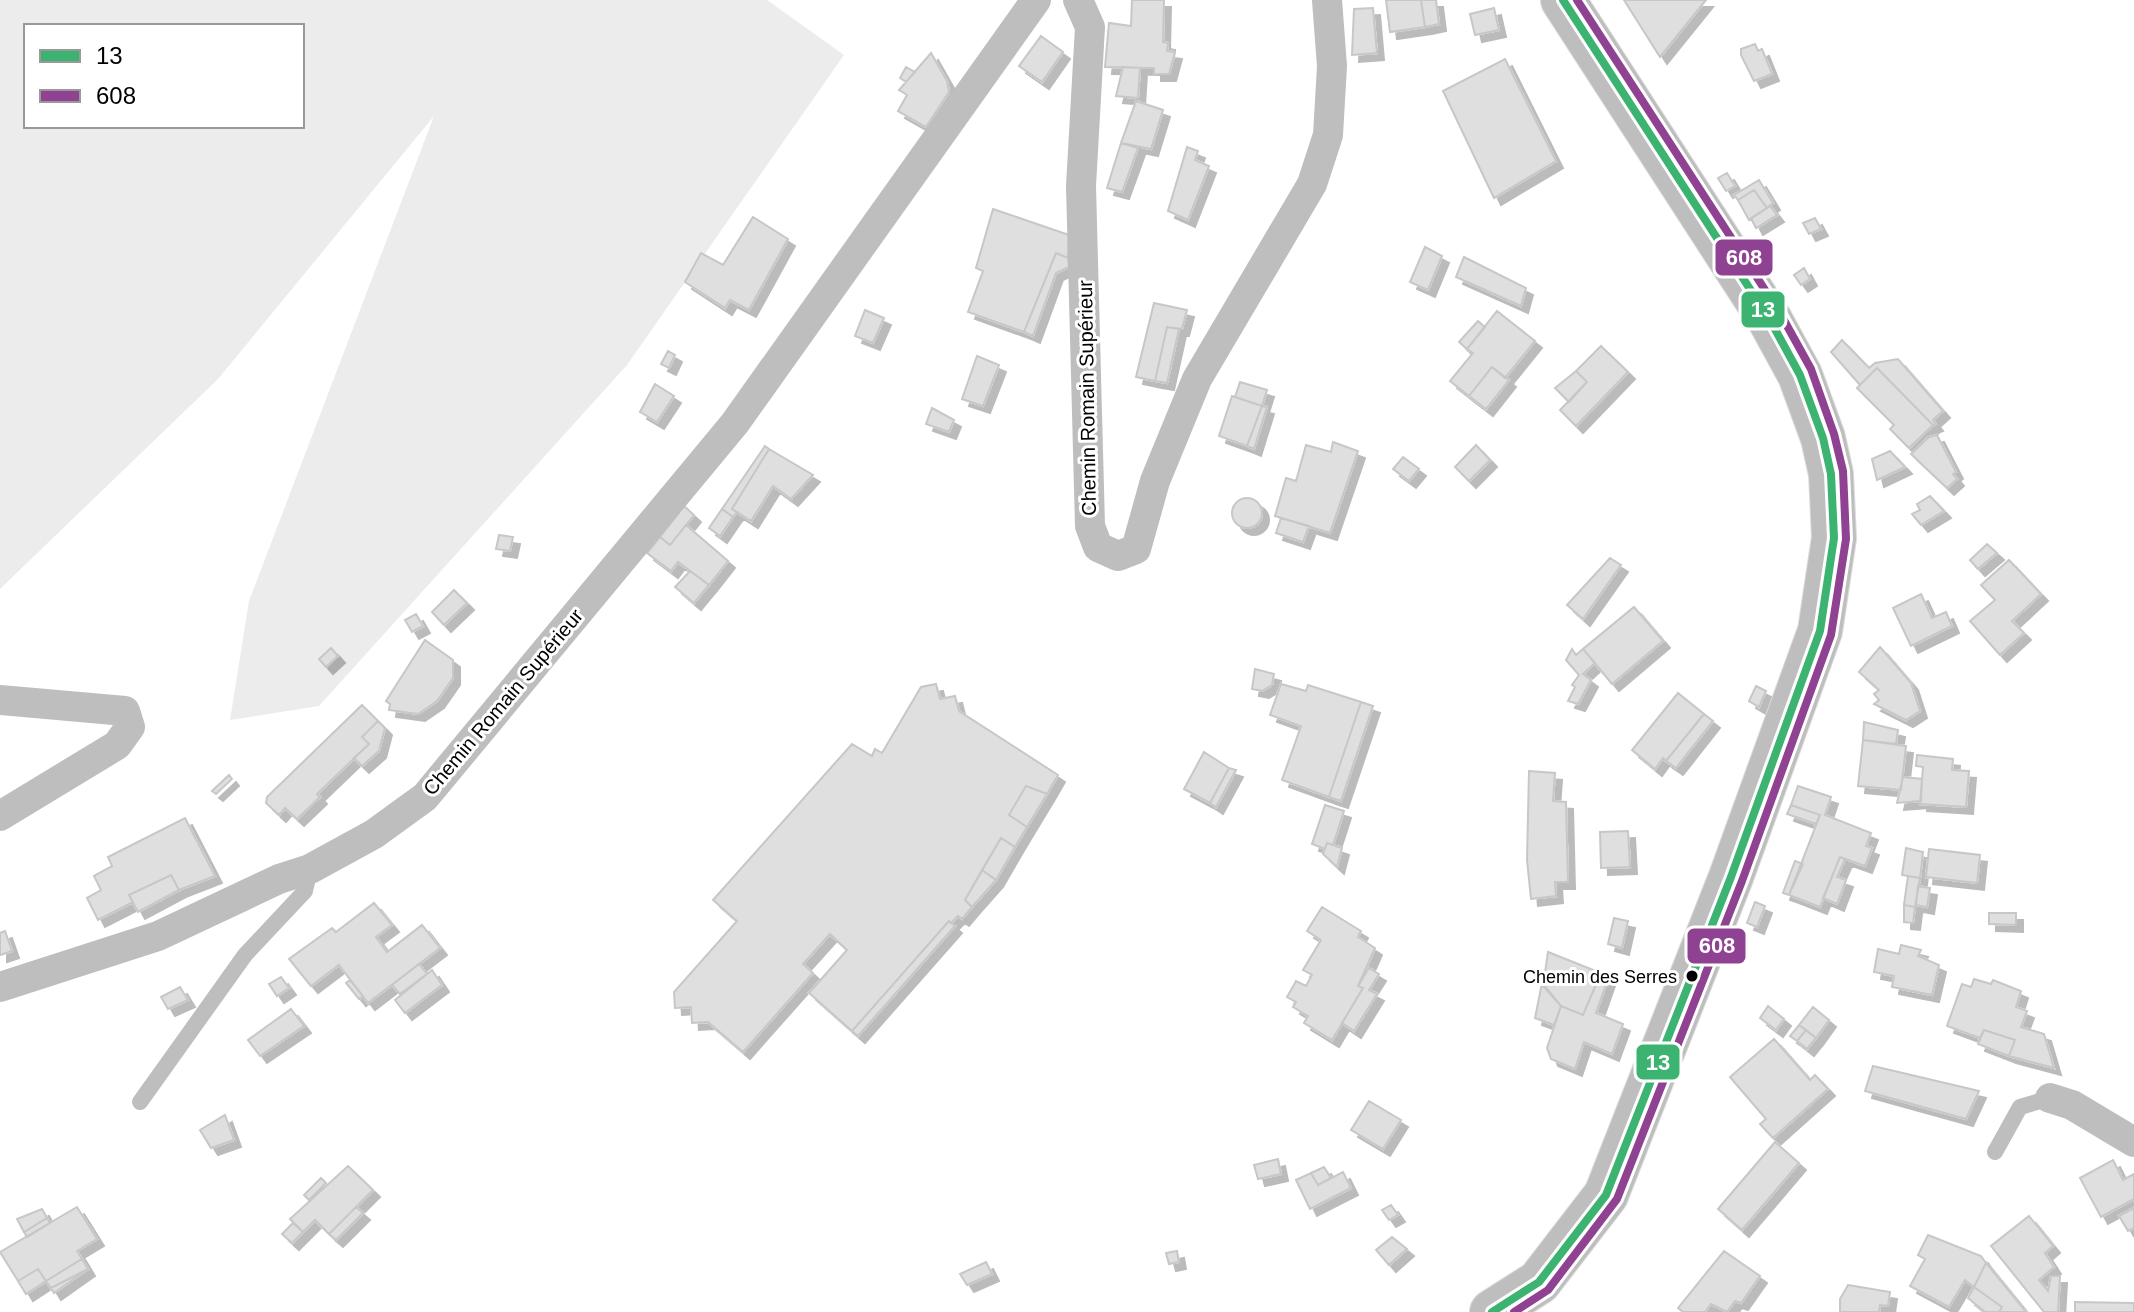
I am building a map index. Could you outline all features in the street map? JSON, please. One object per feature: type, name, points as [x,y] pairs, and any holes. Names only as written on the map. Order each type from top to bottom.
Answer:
[{"type":"main road","points":[[1492,1312],[1539,1282],[1606,1195],[1731,877],[1820,631],[1834,538],[1831,474],[1823,438],[1800,375],[1770,320],[1563,0]]},
{"type":"street","name":"Chemin Romain Supérieur","points":[[0,987],[158,936],[279,879],[310,869],[374,834],[425,797],[735,423],[1036,0]]},
{"type":"street","name":"Chemin Romain Supérieur","points":[[1078,0],[1090,27],[1081,186],[1090,526],[1098,547],[1118,556],[1136,549],[1155,481],[1197,379],[1312,184],[1328,135],[1332,66],[1327,0]]},
{"type":"street","points":[[0,700],[125,711],[130,727],[117,745],[0,816]]},
{"type":"street","points":[[2050,1098],[2072,1105],[2134,1142]]},
{"type":"lane","points":[[140,1102],[245,955],[305,891],[310,869]]},
{"type":"lane","points":[[1995,1152],[2020,1107],[2050,1098]]},
{"type":"shaded area","points":[[0,0],[767,0],[844,55],[627,365],[319,706],[230,720],[249,601],[434,116],[218,379],[0,589]]},
{"type":"building","points":[[1132,0],[1164,0],[1163,42],[1168,43],[1167,51],[1175,52],[1169,74],[1154,74],[1154,68],[1105,67],[1109,23],[1131,26]]},
{"type":"building","points":[[1386,0],[1421,0],[1425,27],[1390,32]]},
{"type":"building","points":[[1421,0],[1436,0],[1439,24],[1425,27]]},
{"type":"building","points":[[1624,0],[1706,0],[1660,57]]},
{"type":"building","points":[[1373,8],[1377,53],[1352,55],[1354,9]]},
{"type":"building","points":[[1494,8],[1499,30],[1475,35],[1470,14]]},
{"type":"building","points":[[1041,36],[1063,52],[1042,82],[1019,66]]},
{"type":"building","points":[[1755,44],[1758,51],[1762,49],[1772,74],[1754,81],[1741,49]]},
{"type":"building","points":[[931,53],[947,81],[949,92],[926,127],[898,111],[907,95],[899,90]]},
{"type":"building","points":[[1505,59],[1556,161],[1494,198],[1443,91]]},
{"type":"building","points":[[906,67],[915,72],[906,82],[900,78]]},
{"type":"building","points":[[1123,67],[1140,68],[1138,98],[1116,96]]},
{"type":"building","points":[[1136,101],[1163,110],[1151,149],[1121,143]]},
{"type":"building","points":[[1121,143],[1138,148],[1122,192],[1107,188]]},
{"type":"building","points":[[1187,147],[1198,151],[1195,160],[1209,166],[1188,220],[1168,211]]},
{"type":"building","points":[[1727,173],[1735,186],[1726,191],[1718,178]]},
{"type":"building","points":[[1759,180],[1773,203],[1767,208],[1754,190],[1738,200],[1734,195]]},
{"type":"building","points":[[1754,190],[1767,208],[1749,220],[1738,200]]},
{"type":"building","points":[[1770,206],[1777,215],[1756,228],[1751,218]]},
{"type":"building","points":[[993,209],[1069,235],[1068,258],[1056,253],[1024,332],[968,312],[983,271],[976,268]]},
{"type":"building","points":[[753,217],[788,239],[749,310],[730,300],[725,308],[685,282],[701,253],[723,265]]},
{"type":"building","points":[[1815,218],[1821,229],[1809,234],[1803,223]]},
{"type":"building","points":[[1425,247],[1442,256],[1428,290],[1410,282]]},
{"type":"building","points":[[1056,253],[1068,258],[1069,267],[1056,273],[1033,336],[1024,332]]},
{"type":"building","points":[[1464,257],[1526,288],[1521,306],[1456,277]]},
{"type":"building","points":[[1804,268],[1810,279],[1801,285],[1794,275]]},
{"type":"building","points":[[1154,303],[1187,310],[1182,329],[1167,327],[1155,381],[1136,377]]},
{"type":"building","points":[[865,310],[884,318],[873,343],[855,336]]},
{"type":"building","points":[[1497,311],[1535,341],[1505,378],[1492,367],[1469,396],[1450,381],[1473,353],[1467,349]]},
{"type":"building","points":[[1478,321],[1485,327],[1467,349],[1459,342]]},
{"type":"building","points":[[1167,327],[1179,329],[1167,383],[1155,381]]},
{"type":"building","points":[[1842,340],[1869,368],[1875,363],[1898,359],[1943,411],[1933,420],[1936,424],[1933,425],[1877,368],[1860,385],[1831,352]]},
{"type":"building","points":[[1601,346],[1628,372],[1576,426],[1560,410],[1587,382],[1576,371]]},
{"type":"building","points":[[668,351],[675,355],[669,368],[661,364]]},
{"type":"building","points":[[977,356],[999,365],[983,406],[962,399]]},
{"type":"building","points":[[1492,367],[1509,380],[1486,409],[1469,396]]},
{"type":"building","points":[[1877,368],[1933,425],[1909,448],[1890,429],[1894,425],[1857,388]]},
{"type":"building","points":[[1576,371],[1587,382],[1569,402],[1555,388]]},
{"type":"building","points":[[1240,382],[1267,390],[1262,406],[1235,397]]},
{"type":"building","points":[[655,384],[674,396],[657,422],[640,412]]},
{"type":"building","points":[[1232,396],[1262,406],[1247,446],[1219,436]]},
{"type":"building","points":[[1262,406],[1267,407],[1254,449],[1247,446]]},
{"type":"building","points":[[932,408],[954,420],[949,432],[926,424]]},
{"type":"building","points":[[1937,435],[1956,472],[1953,474],[1957,479],[1947,488],[1911,454],[1929,437]]},
{"type":"building","points":[[1333,442],[1358,451],[1330,533],[1275,516],[1286,478],[1296,481],[1306,445],[1331,452]]},
{"type":"building","points":[[1476,445],[1490,460],[1469,481],[1455,467]]},
{"type":"building","points":[[765,446],[769,449],[732,509],[737,512],[733,517],[722,509]]},
{"type":"building","points":[[769,449],[813,475],[791,499],[773,486],[751,521],[732,509]]},
{"type":"building","points":[[1890,451],[1905,467],[1877,480],[1872,459]]},
{"type":"building","points":[[1403,457],[1419,469],[1409,481],[1393,469]]},
{"type":"building","points":[[1930,496],[1944,511],[1921,525],[1912,514],[1920,510],[1917,504]]},
{"type":"building","points":[[1247,498],[1253,499],[1261,507],[1261,519],[1253,527],[1247,528],[1241,527],[1233,519],[1232,513],[1233,507],[1241,499]]},
{"type":"building","points":[[684,506],[694,515],[670,545],[660,537]]},
{"type":"building","points":[[722,509],[733,517],[720,536],[709,528]]},
{"type":"building","points":[[1281,518],[1309,526],[1303,542],[1276,533]]},
{"type":"building","points":[[686,525],[728,561],[709,585],[678,562],[671,571],[647,553],[660,537],[670,545]]},
{"type":"building","points":[[499,535],[513,537],[510,551],[496,549]]},
{"type":"building","points":[[1987,544],[1997,553],[1978,569],[1970,560]]},
{"type":"building","points":[[1610,558],[1621,565],[1583,619],[1567,605]]},
{"type":"building","points":[[2009,560],[2041,594],[2012,621],[2024,633],[2000,655],[1970,621],[1995,600],[1981,585]]},
{"type":"building","points":[[690,571],[709,585],[694,603],[675,587]]},
{"type":"building","points":[[454,590],[467,603],[444,625],[432,612]]},
{"type":"building","points":[[1921,594],[1932,618],[1946,612],[1952,626],[1911,646],[1893,608]]},
{"type":"building","points":[[1634,607],[1663,641],[1612,684],[1583,649]]},
{"type":"building","points":[[416,614],[423,626],[412,632],[405,620]]},
{"type":"building","points":[[425,640],[453,660],[453,678],[437,701],[418,714],[389,710],[390,704],[386,701]]},
{"type":"building","points":[[1880,647],[1911,683],[1920,711],[1906,720],[1874,704],[1879,700],[1874,694],[1879,690],[1859,672]]},
{"type":"building","points":[[331,648],[338,656],[326,667],[319,659]]},
{"type":"building","points":[[1572,649],[1576,655],[1583,649],[1595,663],[1583,674],[1591,680],[1578,704],[1568,701],[1575,687],[1572,685],[1579,675],[1566,660]]},
{"type":"building","points":[[1255,669],[1274,674],[1272,685],[1262,691],[1252,689]]},
{"type":"building","points":[[936,684],[940,699],[955,696],[959,711],[1058,775],[1047,794],[1026,786],[1009,815],[1027,827],[1015,847],[1001,838],[965,900],[972,907],[962,919],[958,916],[951,923],[949,921],[852,1031],[809,993],[847,950],[830,934],[803,964],[813,973],[743,1052],[708,1022],[692,1023],[691,1007],[675,1008],[674,992],[737,921],[713,900],[852,744],[872,756],[875,749],[882,753],[921,687]]},
{"type":"building","points":[[1281,684],[1306,691],[1308,685],[1361,702],[1329,797],[1282,780],[1301,726],[1270,715]]},
{"type":"building","points":[[1756,686],[1766,691],[1759,707],[1749,701]]},
{"type":"building","points":[[1678,693],[1704,714],[1666,761],[1663,758],[1655,769],[1632,750]]},
{"type":"building","points":[[1361,702],[1373,706],[1341,801],[1329,797]]},
{"type":"building","points":[[362,705],[378,721],[362,737],[369,744],[317,794],[320,797],[297,819],[285,808],[279,815],[266,803],[267,797]]},
{"type":"building","points":[[1704,714],[1713,721],[1676,768],[1666,761]]},
{"type":"building","points":[[378,721],[385,728],[379,751],[362,766],[354,758],[369,744],[362,737]]},
{"type":"building","points":[[1864,722],[1898,730],[1896,744],[1863,740]]},
{"type":"building","points":[[1863,740],[1906,746],[1901,790],[1858,786]]},
{"type":"building","points":[[1204,752],[1229,768],[1210,803],[1184,789]]},
{"type":"building","points":[[1917,755],[1953,759],[1952,770],[1969,771],[1966,807],[1920,804],[1923,767],[1916,766]]},
{"type":"building","points":[[1229,768],[1236,770],[1216,807],[1210,803]]},
{"type":"building","points":[[1529,771],[1555,773],[1553,801],[1566,802],[1568,882],[1555,882],[1556,896],[1531,899],[1527,860]]},
{"type":"building","points":[[229,775],[232,779],[216,794],[212,791]]},
{"type":"building","points":[[1903,777],[1922,779],[1921,801],[1897,803]]},
{"type":"building","points":[[1026,786],[1047,794],[1027,827],[1009,815]]},
{"type":"building","points":[[1798,786],[1831,797],[1825,815],[1871,833],[1866,846],[1872,848],[1865,866],[1840,857],[1820,907],[1789,895],[1820,815],[1791,805]]},
{"type":"building","points":[[1325,805],[1344,811],[1333,845],[1327,843],[1325,849],[1312,844]]},
{"type":"building","points":[[1791,805],[1820,815],[1816,824],[1787,814]]},
{"type":"building","points":[[185,818],[215,876],[179,890],[171,875],[129,895],[133,902],[98,920],[87,898],[101,890],[94,876],[112,866],[108,857]]},
{"type":"building","points":[[1628,831],[1630,867],[1601,868],[1600,832]]},
{"type":"building","points":[[1001,838],[1015,847],[996,880],[982,870]]},
{"type":"building","points":[[1327,843],[1342,848],[1337,867],[1323,854]]},
{"type":"building","points":[[1906,848],[1923,852],[1920,878],[1902,875]]},
{"type":"building","points":[[1929,849],[1980,855],[1977,883],[1926,877]]},
{"type":"building","points":[[1840,857],[1845,859],[1837,877],[1846,880],[1837,904],[1823,898]]},
{"type":"building","points":[[1795,861],[1803,864],[1789,895],[1783,893]]},
{"type":"building","points":[[982,870],[996,880],[972,907],[965,900]]},
{"type":"building","points":[[171,875],[179,890],[138,912],[129,895]]},
{"type":"building","points":[[1908,876],[1920,878],[1915,907],[1904,905]]},
{"type":"building","points":[[1918,886],[1930,888],[1927,907],[1916,905]]},
{"type":"building","points":[[1755,902],[1765,906],[1757,927],[1747,923]]},
{"type":"building","points":[[374,903],[392,925],[376,937],[387,952],[422,925],[440,948],[368,1003],[339,965],[311,986],[289,959],[332,928],[336,932]]},
{"type":"building","points":[[1904,905],[1915,907],[1913,923],[1904,922]]},
{"type":"building","points":[[1322,907],[1361,931],[1358,937],[1375,948],[1358,986],[1363,988],[1332,1040],[1304,1023],[1308,1016],[1293,1007],[1296,1002],[1287,997],[1296,981],[1306,986],[1312,975],[1303,970],[1321,940],[1307,931]]},
{"type":"building","points":[[1989,913],[2016,913],[2016,925],[1989,924]]},
{"type":"building","points":[[1614,918],[1628,921],[1622,948],[1608,944]]},
{"type":"building","points":[[949,921],[955,926],[858,1036],[852,1031]]},
{"type":"building","points":[[5,931],[12,951],[0,955],[0,933]]},
{"type":"building","points":[[1901,945],[1921,950],[1918,956],[1939,965],[1932,995],[1892,987],[1894,976],[1874,972],[1878,949],[1899,954]]},
{"type":"building","points":[[1548,952],[1601,973],[1583,1015],[1561,1006],[1543,986]]},
{"type":"building","points":[[419,964],[427,974],[400,994],[392,985]]},
{"type":"building","points":[[1369,968],[1379,974],[1369,990],[1377,994],[1354,1031],[1342,1023],[1363,988],[1358,986]]},
{"type":"building","points":[[432,970],[442,985],[405,1013],[395,1000]]},
{"type":"building","points":[[1601,973],[1609,976],[1596,1013],[1623,1024],[1612,1054],[1584,1042],[1575,1069],[1551,1059],[1547,1048],[1561,1006],[1583,1015]]},
{"type":"building","points":[[281,977],[289,988],[277,996],[269,984]]},
{"type":"building","points":[[1974,979],[1991,984],[1993,980],[2021,991],[2016,1007],[2027,1011],[2021,1027],[2044,1034],[2054,1068],[2009,1056],[2015,1040],[1984,1030],[1980,1038],[1947,1026],[1962,984],[1971,987]]},
{"type":"building","points":[[350,980],[363,996],[359,999],[346,983]]},
{"type":"building","points":[[1542,983],[1561,1006],[1554,1025],[1535,1018]]},
{"type":"building","points":[[180,987],[188,1000],[168,1009],[161,997]]},
{"type":"building","points":[[1768,1006],[1784,1019],[1776,1030],[1760,1018]]},
{"type":"building","points":[[1813,1007],[1829,1020],[1816,1038],[1799,1025]]},
{"type":"building","points":[[291,1009],[304,1026],[260,1056],[248,1040]]},
{"type":"building","points":[[1799,1025],[1806,1030],[1797,1041],[1790,1036]]},
{"type":"building","points":[[1806,1030],[1816,1038],[1807,1049],[1797,1041]]},
{"type":"building","points":[[1984,1030],[2015,1040],[2009,1056],[1978,1044]]},
{"type":"building","points":[[1774,1039],[1810,1080],[1815,1075],[1828,1089],[1773,1138],[1760,1124],[1766,1119],[1730,1077]]},
{"type":"building","points":[[1873,1066],[1979,1091],[1966,1119],[1865,1091]]},
{"type":"building","points":[[1369,1101],[1401,1120],[1383,1149],[1351,1130]]},
{"type":"building","points":[[225,1115],[234,1140],[211,1148],[200,1130]]},
{"type":"building","points":[[1775,1142],[1799,1163],[1742,1230],[1718,1209]]},
{"type":"building","points":[[1278,1159],[1281,1174],[1258,1179],[1254,1165]]},
{"type":"building","points":[[2113,1160],[2123,1180],[2134,1174],[2134,1199],[2101,1217],[2080,1178]]},
{"type":"building","points":[[348,1166],[373,1190],[329,1234],[315,1220],[303,1232],[290,1219]]},
{"type":"building","points":[[1324,1167],[1331,1178],[1318,1185],[1311,1173]]},
{"type":"building","points":[[1343,1172],[1351,1188],[1310,1209],[1296,1180],[1311,1173],[1318,1185]]},
{"type":"building","points":[[321,1178],[326,1183],[309,1200],[304,1195]]},
{"type":"building","points":[[1391,1205],[1398,1215],[1389,1220],[1382,1210]]},
{"type":"building","points":[[77,1207],[97,1239],[77,1251],[82,1259],[46,1281],[38,1269],[18,1281],[0,1252]]},
{"type":"building","points":[[356,1207],[363,1213],[336,1240],[329,1234]]},
{"type":"building","points":[[2134,1208],[2134,1228],[2128,1231],[2119,1216]]},
{"type":"building","points":[[42,1209],[47,1218],[24,1232],[17,1219]]},
{"type":"building","points":[[2029,1216],[2053,1246],[2045,1253],[2054,1267],[2039,1280],[2048,1291],[2051,1276],[2060,1276],[2058,1312],[2044,1312],[1991,1246]]},
{"type":"building","points":[[47,1218],[50,1223],[27,1237],[24,1232]]},
{"type":"building","points":[[293,1223],[303,1232],[292,1243],[282,1234]]},
{"type":"building","points":[[1928,1235],[1981,1256],[1986,1263],[1974,1287],[1965,1280],[1949,1307],[1910,1286],[1925,1259],[1918,1255]]},
{"type":"building","points":[[1392,1237],[1407,1249],[1389,1265],[1376,1250]]},
{"type":"building","points":[[1177,1251],[1179,1262],[1169,1264],[1166,1253]]},
{"type":"building","points":[[1724,1251],[1760,1276],[1741,1303],[1735,1301],[1727,1312],[1711,1304],[1705,1312],[1683,1312],[1678,1308]]},
{"type":"building","points":[[82,1259],[88,1269],[51,1288],[46,1281]]},
{"type":"building","points":[[986,1262],[992,1274],[967,1285],[960,1274]]},
{"type":"building","points":[[1986,1263],[2026,1312],[1999,1312],[2002,1307],[1974,1287]]},
{"type":"building","points":[[38,1269],[46,1281],[26,1294],[18,1281]]},
{"type":"building","points":[[88,1269],[54,1293],[51,1288]]},
{"type":"building","points":[[1848,1285],[1890,1292],[1888,1306],[1880,1305],[1879,1312],[1840,1312],[1840,1299]]},
{"type":"building","points":[[1974,1287],[2002,1307],[1999,1312],[1985,1312],[1968,1298]]},
{"type":"building","points":[[2075,1302],[2134,1303],[2134,1312],[2075,1312]]},
{"type":"transit line","name":"13","points":[[1492,1312],[1539,1282],[1606,1195],[1731,877],[1820,631],[1834,538],[1831,474],[1823,438],[1800,375],[1770,320],[1563,0]]},
{"type":"transit line","name":"608","points":[[1514,1312],[1548,1290],[1617,1199],[1742,881],[1831,635],[1846,539],[1843,471],[1834,434],[1811,369],[1780,313],[1577,0]]},
{"type":"place","name":"Chemin des Serres","points":[[1692,976]]}]
